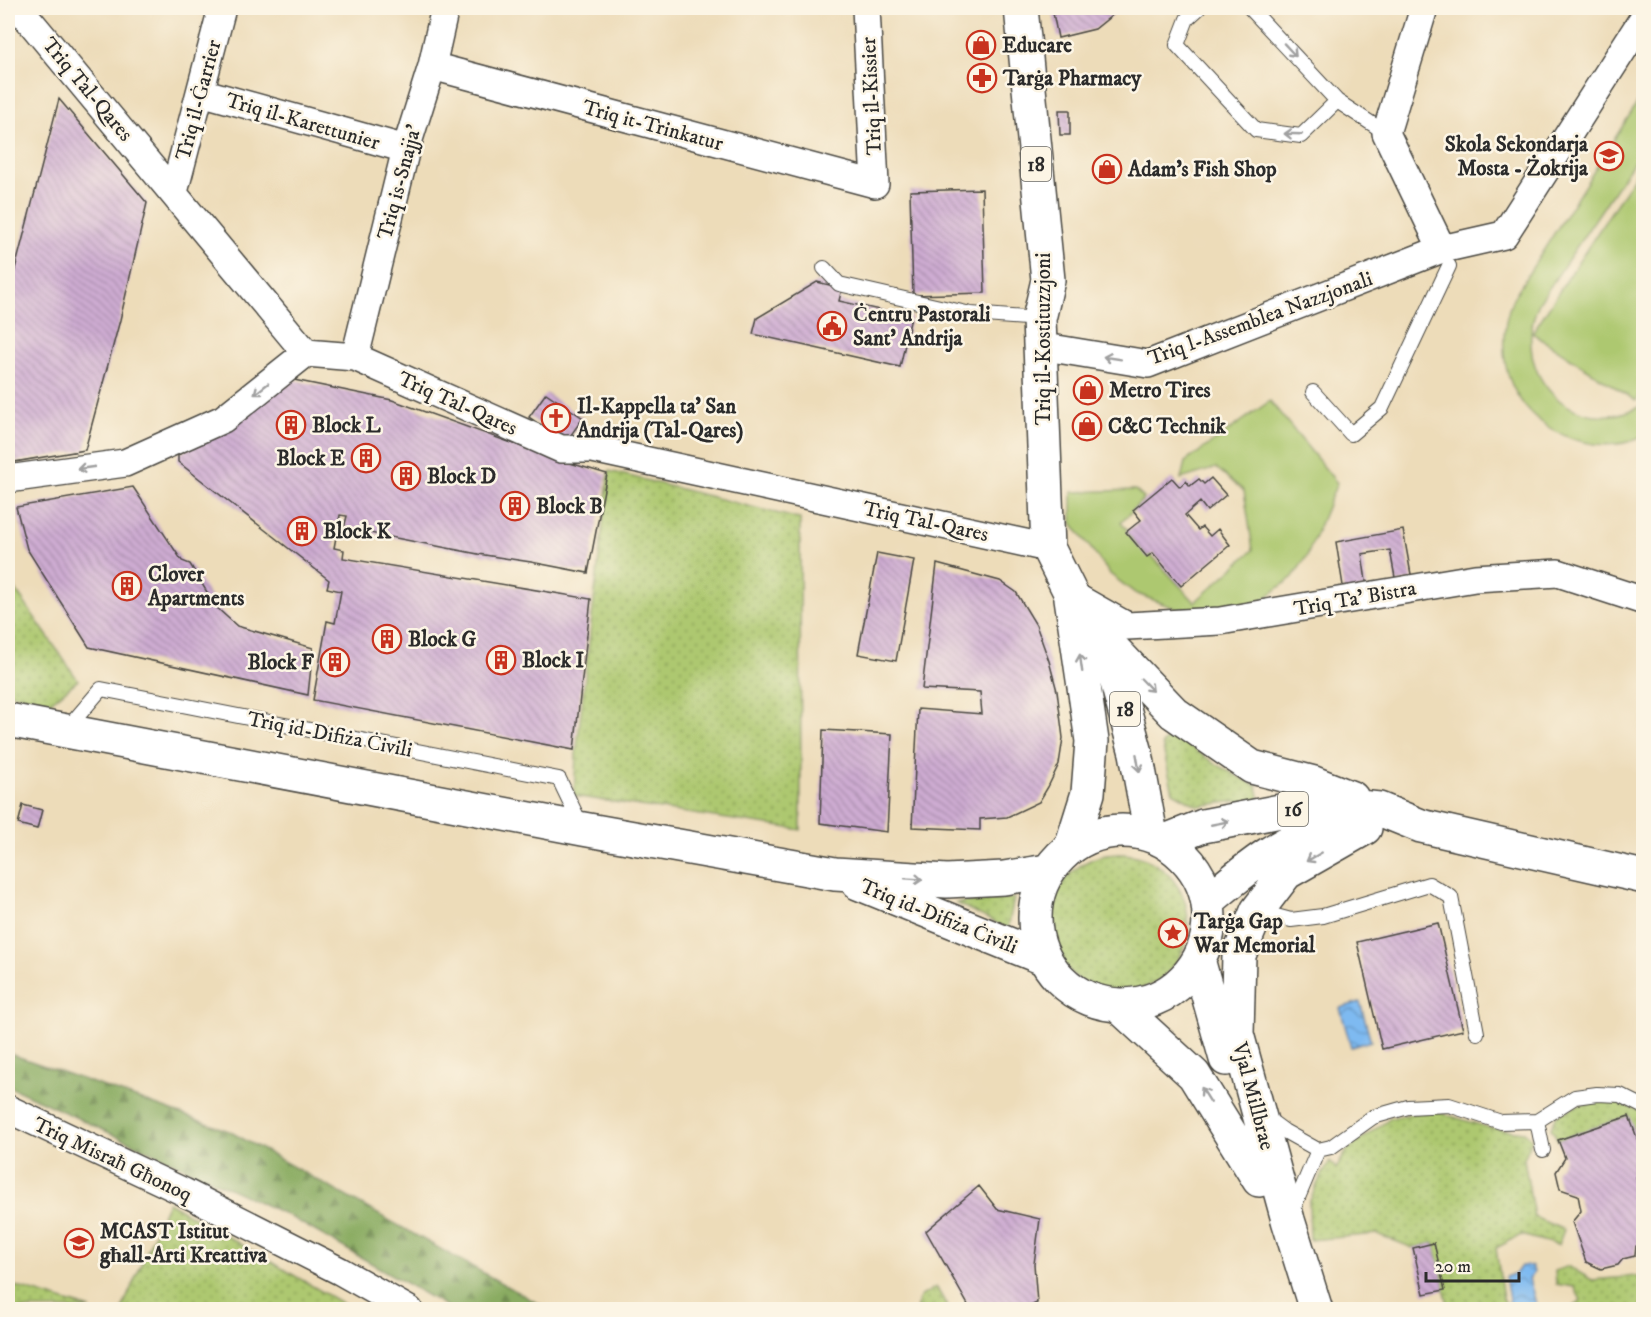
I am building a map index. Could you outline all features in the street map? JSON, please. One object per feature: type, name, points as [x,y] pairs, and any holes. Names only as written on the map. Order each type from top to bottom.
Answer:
[{"type":"main road","name":"Triq il-Kostituzzjoni","points":[[1021,8],[1048,280],[1039,333],[1048,548],[1071,594],[1106,642],[1158,838]]},
{"type":"main road","name":"Triq il-Kostituzzjoni","points":[[1071,594],[1092,741],[1088,793],[1072,844]]},
{"type":"main road","points":[[1106,642],[1174,713],[1252,767],[1314,783],[1372,818]]},
{"type":"main road","name":"Triq id-Difiża Ċivili","points":[[8,720],[583,829],[835,874],[947,881],[1004,878],[1047,871]]},
{"type":"main road","name":"16","points":[[1158,838],[1193,866],[1209,900],[1209,932],[1199,963],[1166,996],[1120,1007],[1075,994],[1043,958],[1033,914],[1047,871],[1072,844],[1111,830],[1158,838],[1203,826],[1322,803],[1372,818],[1421,826],[1644,877]]},
{"type":"main road","name":"16","points":[[1209,900],[1279,848],[1300,837],[1325,828],[1372,818]]},
{"type":"main road","name":"Vjal Millbrae","points":[[1299,1310],[1259,1180],[1237,1034],[1239,955],[1257,911],[1286,873],[1372,818]]},
{"type":"main road","name":"Triq id-Difiża Ċivili","points":[[835,874],[1043,958]]},
{"type":"main road","name":"Vjal Millbrae","points":[[1199,963],[1288,1220],[1316,1310]]},
{"type":"main road","name":"Vjal Millbrae","points":[[1120,1007],[1194,1075],[1259,1180]]},
{"type":"street","name":"Triq Tal-Qares","points":[[19,8],[306,353],[355,357],[561,449],[593,449],[1048,548]]},
{"type":"street","name":"Triq il-Ġarrier","points":[[174,192],[222,8]]},
{"type":"street","name":"Triq is-Snajja'","points":[[355,357],[406,149],[432,66],[445,8]]},
{"type":"street","name":"Triq il-Kissier","points":[[866,8],[875,184]]},
{"type":"street","points":[[1424,8],[1386,133],[1446,257]]},
{"type":"street","name":"Triq l-Assemblea Nazzjonali","points":[[1039,333],[1148,364],[1504,235],[1644,17]]},
{"type":"street","name":"Triq it-Trinkatur","points":[[432,66],[875,184]]},
{"type":"street","name":"Triq il-Karettunier","points":[[201,92],[406,149]]},
{"type":"street","points":[[8,479],[125,463],[223,419],[306,353]]},
{"type":"street","name":"Triq Ta' Bistra","points":[[1071,594],[1127,626],[1220,621],[1475,578],[1558,573],[1644,601]]},
{"type":"street","name":"Triq Misraħ Għonoq","points":[[8,1109],[184,1192],[340,1271],[410,1310]]},
{"type":"lane","points":[[1199,8],[1187,19],[1177,45],[1256,130],[1301,136],[1337,101]]},
{"type":"lane","points":[[1250,8],[1337,101],[1386,133]]},
{"type":"lane","points":[[1313,392],[1351,434],[1382,408],[1446,257]]},
{"type":"lane","points":[[824,268],[840,284],[971,314],[1039,333]]},
{"type":"lane","name":"Triq id-Difiża Ċivili","points":[[65,732],[101,689],[559,779],[583,829]]},
{"type":"lane","points":[[1257,911],[1291,920],[1323,916],[1429,884],[1451,897],[1477,1033]]},
{"type":"lane","points":[[1247,1103],[1284,1131],[1318,1150],[1331,1147],[1373,1117],[1408,1107],[1449,1105],[1501,1122],[1537,1121],[1575,1097],[1597,1094],[1620,1095],[1644,1107]]},
{"type":"lane","points":[[1537,1121],[1543,1149]]},
{"type":"lane","points":[[1288,1220],[1318,1150]]},
{"type":"green space","points":[[1643,94],[1643,148],[1539,303],[1531,329],[1532,354],[1540,376],[1553,394],[1571,408],[1593,415],[1617,414],[1643,405],[1643,437],[1620,444],[1596,444],[1580,441],[1557,432],[1538,420],[1523,404],[1512,386],[1506,366],[1504,344],[1506,321],[1513,298]]},
{"type":"green space","points":[[1643,163],[1644,390],[1636,401],[1532,333]]},
{"type":"green space","points":[[1270,401],[1337,483],[1307,556],[1293,577],[1260,602],[1218,609],[1177,609],[1135,593],[1110,574],[1072,523],[1072,492],[1135,490],[1144,498],[1121,523],[1195,602],[1253,550],[1244,491],[1216,468],[1181,479],[1185,462]]},
{"type":"green space","points":[[609,471],[800,519],[801,830],[574,796],[576,755]]},
{"type":"green space","points":[[8,579],[78,680],[51,702],[8,693]]},
{"type":"green space","points":[[1173,733],[1213,762],[1257,786],[1261,806],[1237,801],[1198,806],[1173,792],[1162,744]]},
{"type":"green space","points":[[1119,854],[1145,860],[1157,866],[1167,875],[1176,885],[1182,897],[1188,923],[1182,949],[1176,961],[1167,971],[1157,980],[1145,986],[1119,992],[1093,986],[1081,980],[1071,971],[1062,961],[1056,949],[1050,923],[1056,897],[1062,885],[1071,875],[1081,866],[1093,860]]},
{"type":"green space","points":[[1014,898],[1008,929],[956,903]]},
{"type":"green space","points":[[8,1053],[229,1131],[548,1309],[451,1309],[287,1215],[8,1086]]},
{"type":"green space","points":[[1610,1100],[1638,1110],[1643,1118],[1643,1157],[1629,1116],[1558,1140],[1551,1128],[1557,1115],[1578,1105]]},
{"type":"green space","points":[[1431,1110],[1490,1128],[1524,1132],[1532,1139],[1524,1159],[1534,1217],[1564,1230],[1558,1245],[1521,1235],[1496,1248],[1503,1299],[1510,1309],[1449,1309],[1434,1243],[1413,1248],[1377,1234],[1310,1240],[1309,1203],[1330,1161],[1336,1169],[1348,1149],[1391,1118]]},
{"type":"green space","points":[[168,1202],[352,1309],[122,1309]]},
{"type":"green space","points":[[1568,1266],[1592,1280],[1637,1276],[1643,1282],[1643,1309],[1571,1309],[1581,1300],[1574,1287],[1556,1284],[1555,1271]]},
{"type":"green space","points":[[8,1284],[91,1309],[8,1309]]},
{"type":"green space","points":[[936,1287],[949,1309],[917,1309],[920,1297]]},
{"type":"water","points":[[1360,1002],[1371,1041],[1351,1047],[1340,1008]]},
{"type":"water","points":[[1521,1266],[1532,1266],[1534,1272],[1529,1279],[1537,1307],[1548,1309],[1513,1309],[1510,1305],[1505,1277],[1516,1273]]},
{"type":"building","points":[[1052,8],[1121,8],[1095,29],[1058,38]]},
{"type":"building","points":[[59,99],[147,203],[120,320],[85,450],[8,463],[8,296]]},
{"type":"building","points":[[1059,110],[1070,110],[1070,135],[1060,135]]},
{"type":"building","points":[[982,189],[985,293],[913,295],[910,191]]},
{"type":"building","name":"Ċentru Pastorali Sant' Andrija","points":[[817,282],[842,288],[839,301],[911,317],[900,367],[753,334],[757,318]]},
{"type":"building","points":[[294,380],[392,400],[553,458],[607,474],[588,573],[344,528],[347,516],[340,515],[334,548],[344,550],[343,558],[591,599],[574,750],[313,700],[327,621],[335,623],[341,591],[327,588],[329,580],[178,462],[178,455]]},
{"type":"building","name":"Il-Kappella ta' San Andrija (Tal-Qares)","points":[[546,393],[583,418],[566,442],[529,417]]},
{"type":"building","points":[[1172,478],[1180,487],[1186,481],[1190,486],[1199,479],[1204,484],[1211,478],[1226,495],[1207,511],[1200,502],[1185,515],[1198,530],[1202,527],[1210,536],[1218,529],[1230,545],[1181,586],[1153,553],[1147,557],[1126,532],[1141,520],[1133,510]]},
{"type":"building","name":"Clover Apartments","points":[[133,487],[182,561],[190,564],[216,607],[237,626],[313,648],[308,695],[89,647],[27,549],[16,507]]},
{"type":"building","points":[[1403,530],[1412,580],[1396,583],[1390,550],[1362,554],[1367,588],[1344,592],[1336,542]]},
{"type":"building","points":[[877,553],[914,560],[896,661],[858,654]]},
{"type":"building","points":[[937,564],[1000,581],[1016,592],[1036,625],[1057,691],[1063,738],[1059,764],[1048,787],[1039,802],[1007,817],[980,819],[980,830],[912,827],[918,709],[982,714],[980,692],[922,689]]},
{"type":"building","points":[[823,730],[892,734],[887,832],[820,823]]},
{"type":"building","points":[[23,805],[42,810],[37,829],[18,824]]},
{"type":"building","points":[[1438,923],[1463,1030],[1382,1049],[1357,942]]},
{"type":"building","points":[[1629,1116],[1644,1157],[1644,1171],[1636,1177],[1644,1198],[1644,1244],[1636,1246],[1635,1256],[1623,1259],[1618,1265],[1601,1269],[1586,1262],[1572,1222],[1581,1211],[1578,1195],[1560,1189],[1556,1172],[1565,1158],[1558,1140]]},
{"type":"building","points":[[979,1186],[997,1209],[1040,1219],[1034,1264],[1037,1303],[1021,1310],[971,1310],[926,1231]]},
{"type":"building","points":[[1434,1243],[1445,1290],[1424,1294],[1413,1248]]},
{"type":"place","name":"Educare","points":[[981,45]]},
{"type":"place","name":"Tarġa Pharmacy","points":[[982,78]]},
{"type":"place","name":"Skola Sekondarja Mosta - Żokrija","points":[[1609,156]]},
{"type":"place","name":"Adam's Fish Shop","points":[[1107,169]]},
{"type":"place","name":"Ċentru Pastorali Sant' Andrija","points":[[832,326]]},
{"type":"place","name":"Metro Tires","points":[[1088,390]]},
{"type":"place","name":"Il-Kappella ta' San Andrija (Tal-Qares)","points":[[556,418]]},
{"type":"place","name":"Block L","points":[[291,425]]},
{"type":"place","name":"C&C Technik","points":[[1087,426]]},
{"type":"place","name":"Block E","points":[[366,458]]},
{"type":"place","name":"Block D","points":[[406,476]]},
{"type":"place","name":"Block B","points":[[515,506]]},
{"type":"place","name":"Block K","points":[[302,531]]},
{"type":"place","name":"Clover Apartments","points":[[127,586]]},
{"type":"place","name":"Block G","points":[[387,639]]},
{"type":"place","name":"Block I","points":[[501,660]]},
{"type":"place","name":"Block F","points":[[335,662]]},
{"type":"place","name":"Tarġa Gap War Memorial","points":[[1173,933]]},
{"type":"place","name":"MCAST Istitut għall-Arti Kreattiva","points":[[79,1243]]}]
